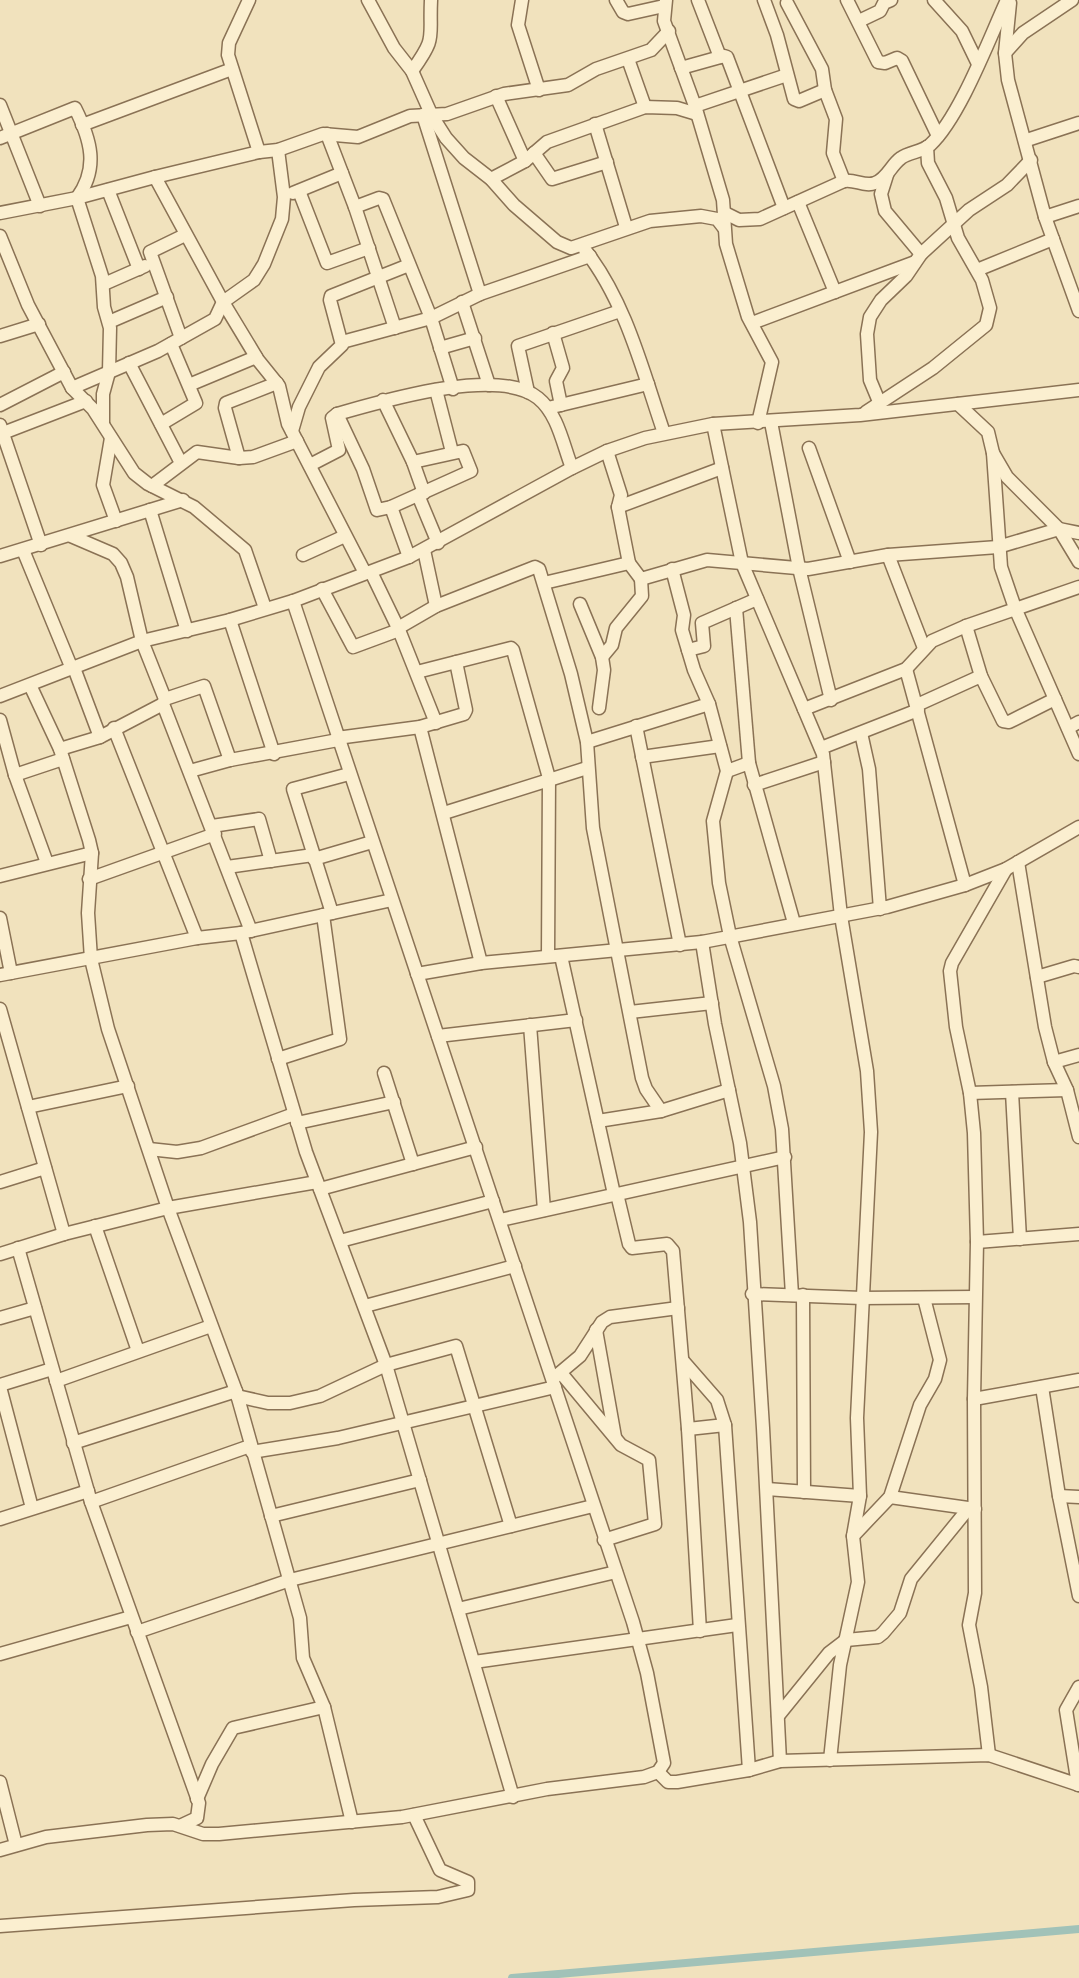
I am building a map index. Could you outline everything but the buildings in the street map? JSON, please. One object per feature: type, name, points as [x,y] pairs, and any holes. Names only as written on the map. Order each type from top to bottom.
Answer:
[{"type":"street","points":[[249,0],[229,43],[228,55],[259,152]]},
{"type":"street","points":[[368,0],[394,48],[411,71],[427,115],[480,294]]},
{"type":"street","points":[[411,71],[429,46],[432,34],[431,0]]},
{"type":"street","points":[[522,0],[518,25],[539,90]]},
{"type":"street","points":[[616,0],[623,12],[628,14],[665,3],[664,21],[696,110],[725,213],[726,244],[752,323],[772,362],[765,422],[831,700]]},
{"type":"street","points":[[698,0],[720,57]]},
{"type":"street","points":[[764,0],[776,5],[791,2],[822,69],[825,90],[836,119],[833,153],[844,181]]},
{"type":"street","points":[[764,0],[777,35],[796,101],[825,90]]},
{"type":"street","points":[[847,0],[878,62],[885,63],[897,58],[902,61],[938,136]]},
{"type":"street","points":[[934,0],[962,31],[978,64]]},
{"type":"street","points":[[725,213],[749,220],[760,219],[844,181],[873,184],[888,173],[900,158],[927,147],[938,136],[978,64],[1008,0]]},
{"type":"street","points":[[1008,0],[1005,53],[1008,80],[1027,140],[1045,217],[1053,239],[1074,280],[1079,311]]},
{"type":"street","points":[[1005,53],[1023,33],[1072,0]]},
{"type":"street","points":[[859,21],[880,12],[887,1]]},
{"type":"street","points":[[0,213],[77,198],[259,152],[278,150],[327,134],[358,137],[399,119],[458,111],[496,96],[568,85],[596,69],[651,50],[669,32]]},
{"type":"street","points":[[681,68],[727,57],[784,208]]},
{"type":"street","points":[[628,59],[645,107]]},
{"type":"street","points":[[82,125],[232,69]]},
{"type":"street","points":[[491,179],[530,157],[547,142],[595,124],[645,107],[696,110],[740,91],[787,75]]},
{"type":"street","points":[[496,96],[530,157],[552,179],[607,162]]},
{"type":"street","points":[[0,105],[5,136],[40,206]]},
{"type":"street","points":[[5,136],[75,108],[93,156],[89,180],[77,198]]},
{"type":"street","points":[[427,115],[454,148],[491,179],[514,205],[557,242],[571,248],[626,227],[650,221],[701,216],[717,219],[724,228]]},
{"type":"street","points":[[1027,140],[1079,123]]},
{"type":"street","points":[[595,124],[626,227]]},
{"type":"street","points":[[327,134],[355,207],[395,328]]},
{"type":"street","points":[[860,415],[933,368],[986,325],[990,308],[977,270],[965,253],[946,198],[928,163],[927,147]]},
{"type":"street","points":[[72,387],[176,341],[216,319],[223,302],[254,280],[282,219],[284,197],[278,150]]},
{"type":"street","points":[[880,404],[870,380],[867,358],[870,317],[881,300],[906,276],[918,258],[980,201],[1007,185],[1031,160]]},
{"type":"street","points":[[284,197],[342,173]]},
{"type":"street","points":[[888,173],[882,203],[885,212],[918,258]]},
{"type":"street","points":[[155,177],[223,302],[256,357],[277,383],[294,436],[345,536],[399,629],[436,723]]},
{"type":"street","points":[[108,190],[139,269]]},
{"type":"street","points":[[299,191],[327,263],[369,248]]},
{"type":"street","points":[[77,198],[104,284],[104,308],[109,322],[109,372],[103,394],[103,424]]},
{"type":"street","points":[[355,207],[379,198],[383,199],[431,318],[453,388]]},
{"type":"street","points":[[798,202],[835,292]]},
{"type":"street","points":[[1045,217],[1079,206]]},
{"type":"street","points":[[161,424],[196,404],[176,341],[167,297],[150,255],[152,250],[185,235]]},
{"type":"street","points":[[0,236],[28,305],[72,387],[103,424],[134,473],[152,486],[183,500],[229,533],[245,550],[265,608]]},
{"type":"street","points":[[977,270],[1053,239]]},
{"type":"street","points":[[581,245],[590,256],[620,311],[664,433]]},
{"type":"street","points":[[342,342],[431,318],[480,294],[590,256]]},
{"type":"street","points":[[752,323],[918,258]]},
{"type":"street","points":[[104,284],[153,263]]},
{"type":"street","points":[[294,436],[299,407],[319,367],[340,348],[342,342],[330,300],[332,296],[409,265]]},
{"type":"street","points":[[109,322],[167,297]]},
{"type":"street","points":[[462,302],[489,384]]},
{"type":"street","points":[[528,392],[518,346],[620,311]]},
{"type":"street","points":[[0,336],[39,324]]},
{"type":"street","points":[[553,333],[563,368],[556,381],[561,405]]},
{"type":"street","points":[[440,348],[475,338]]},
{"type":"street","points":[[189,385],[256,357]]},
{"type":"street","points":[[129,363],[181,463]]},
{"type":"street","points":[[0,405],[64,372]]},
{"type":"street","points":[[239,458],[226,403],[277,383]]},
{"type":"street","points":[[310,465],[339,450],[332,418],[337,414],[383,400],[436,390],[489,384],[508,386],[528,392],[548,408],[572,468]]},
{"type":"street","points":[[548,408],[648,384]]},
{"type":"street","points":[[436,390],[452,452]]},
{"type":"street","points":[[1,692],[30,685],[142,641],[230,620],[293,601],[409,557],[572,468],[607,451],[664,433],[712,424],[860,415],[1079,390]]},
{"type":"street","points":[[383,400],[413,462],[438,543]]},
{"type":"street","points":[[40,545],[4,452],[1,429],[86,401]]},
{"type":"street","points":[[958,404],[988,432],[993,453],[998,547],[1015,608],[1055,699],[1073,725],[1079,754]]},
{"type":"street","points":[[337,414],[363,470],[376,510],[391,507],[470,473],[465,452],[452,452],[413,462]]},
{"type":"street","points":[[712,424],[742,564],[821,748],[841,916],[867,1071],[872,1132],[856,1418],[860,1496],[853,1536],[858,1582],[840,1665],[830,1760]]},
{"type":"street","points":[[152,486],[197,452],[239,458],[253,456],[294,436]]},
{"type":"street","points":[[111,438],[103,485],[116,521]]},
{"type":"street","points":[[809,448],[850,562]]},
{"type":"street","points":[[602,657],[612,645],[616,628],[642,596],[641,579],[629,563],[618,507],[621,495],[607,451]]},
{"type":"street","points":[[993,453],[1015,487],[1059,529],[1079,562]]},
{"type":"street","points":[[618,507],[722,468]]},
{"type":"street","points":[[0,556],[183,500]]},
{"type":"street","points":[[391,507],[409,557]]},
{"type":"street","points":[[150,510],[187,631]]},
{"type":"street","points":[[641,579],[707,560],[818,568],[888,555],[998,547],[1059,529],[1079,533]]},
{"type":"street","points":[[71,536],[113,554],[121,563],[127,577],[142,641],[227,867],[295,1119],[386,1365],[513,1797]]},
{"type":"street","points":[[303,555],[345,536]]},
{"type":"street","points":[[23,550],[100,737]]},
{"type":"street","points":[[424,550],[436,606]]},
{"type":"street","points":[[888,555],[924,648]]},
{"type":"street","points":[[544,583],[629,563]]},
{"type":"street","points":[[322,589],[353,647],[399,629],[436,606],[535,567],[544,583],[571,674],[587,742],[592,820],[644,1084],[661,1111]]},
{"type":"street","points":[[672,570],[684,615],[682,630],[709,704],[727,771],[713,824],[718,883],[730,936],[774,1086],[785,1157],[798,1295],[804,1492]]},
{"type":"street","points":[[804,709],[906,669],[932,640],[1015,608],[1079,587]]},
{"type":"street","points":[[688,650],[704,646],[702,623],[757,599]]},
{"type":"street","points":[[182,1825],[196,1832],[212,1834],[414,1815],[547,1789],[644,1777],[658,1772],[664,1763],[664,1752],[638,1640],[593,1506],[556,1380],[515,1266],[337,739],[293,601]]},
{"type":"street","points":[[580,604],[602,657],[604,670],[599,708]]},
{"type":"street","points":[[736,608],[749,763],[794,923]]},
{"type":"street","points":[[230,620],[274,754]]},
{"type":"street","points":[[966,626],[981,676],[1005,723],[1055,699]]},
{"type":"street","points":[[417,672],[512,649],[549,778],[548,956]]},
{"type":"street","points":[[190,771],[230,760],[274,754],[337,739],[420,727],[466,713],[456,662]]},
{"type":"street","points":[[906,669],[965,885]]},
{"type":"street","points":[[821,748],[918,708],[981,676]]},
{"type":"street","points":[[30,685],[61,754],[92,854],[89,879],[91,959],[108,1029],[168,1208],[237,1394],[300,1618],[303,1658],[324,1707],[352,1822]]},
{"type":"street","points":[[15,775],[100,737],[164,702],[204,686],[230,760]]},
{"type":"street","points":[[587,742],[709,704]]},
{"type":"street","points":[[0,720],[15,775],[47,863]]},
{"type":"street","points":[[636,726],[680,945]]},
{"type":"street","points":[[420,727],[481,963]]},
{"type":"street","points":[[114,728],[196,938]]},
{"type":"street","points":[[861,733],[869,769],[880,909]]},
{"type":"street","points":[[642,758],[720,746]]},
{"type":"street","points":[[754,785],[824,762]]},
{"type":"street","points":[[727,771],[749,763]]},
{"type":"street","points":[[444,813],[549,778],[587,768]]},
{"type":"street","points":[[278,1059],[340,1039],[328,914],[293,788],[349,774]]},
{"type":"street","points":[[89,879],[164,853],[213,830],[259,819],[272,861]]},
{"type":"street","points":[[417,974],[481,963],[702,942],[794,923],[880,909],[965,885],[1006,869],[1079,827]]},
{"type":"street","points":[[227,867],[313,857],[372,842]]},
{"type":"street","points":[[0,876],[92,854]]},
{"type":"street","points":[[1018,862],[1054,1062],[1067,1090],[1079,1137]]},
{"type":"street","points":[[989,1755],[981,1687],[969,1625],[975,1593],[971,1509],[977,1242],[974,1133],[970,1093],[956,1028],[950,967],[1006,869]]},
{"type":"street","points":[[0,918],[6,974],[196,938],[246,932],[392,900]]},
{"type":"street","points":[[702,942],[743,1166],[750,1222],[752,1294],[767,1489],[780,1761]]},
{"type":"street","points":[[561,956],[598,1121],[629,1244],[632,1248],[667,1244],[671,1247],[683,1361],[700,1631]]},
{"type":"street","points":[[1037,977],[1074,966],[1079,967]]},
{"type":"street","points":[[630,1012],[712,1003]]},
{"type":"street","points":[[0,1009],[64,1234]]},
{"type":"street","points":[[438,1036],[576,1020]]},
{"type":"street","points":[[530,1025],[544,1210]]},
{"type":"street","points":[[1054,1062],[1079,1055]]},
{"type":"street","points":[[384,1073],[413,1164]]},
{"type":"street","points":[[28,1107],[128,1086]]},
{"type":"street","points":[[598,1121],[661,1111],[729,1090]]},
{"type":"street","points":[[970,1093],[1067,1090]]},
{"type":"street","points":[[1012,1092],[1020,1239]]},
{"type":"street","points":[[149,1149],[177,1152],[201,1148],[295,1119],[394,1102]]},
{"type":"street","points":[[0,1254],[64,1234],[168,1208],[319,1186],[476,1147]]},
{"type":"street","points":[[500,1220],[785,1157]]},
{"type":"street","points":[[0,1182],[45,1168]]},
{"type":"street","points":[[340,1241],[493,1201]]},
{"type":"street","points":[[95,1226],[138,1351]]},
{"type":"street","points":[[977,1242],[1079,1234]]},
{"type":"street","points":[[0,1850],[46,1837],[147,1825],[182,1825],[197,1818],[200,1808],[89,1496],[18,1248]]},
{"type":"street","points":[[365,1306],[515,1266]]},
{"type":"street","points":[[752,1294],[862,1298],[975,1297]]},
{"type":"street","points":[[853,1536],[890,1497],[920,1405],[939,1370],[940,1360],[924,1298]]},
{"type":"street","points":[[0,1318],[35,1308]]},
{"type":"street","points":[[0,1519],[32,1508],[89,1496],[251,1449],[338,1438],[474,1405],[556,1380],[580,1356],[596,1330],[610,1317],[678,1308]]},
{"type":"street","points":[[32,1508],[0,1386],[54,1375],[138,1351],[211,1326]]},
{"type":"street","points":[[596,1330],[615,1439]]},
{"type":"street","points":[[73,1443],[237,1394],[268,1403],[290,1403],[320,1396],[386,1365],[456,1346],[510,1526]]},
{"type":"street","points":[[683,1361],[717,1400],[725,1425],[737,1625],[749,1770]]},
{"type":"street","points":[[556,1380],[615,1439],[627,1449],[649,1460],[656,1520],[651,1528],[604,1540]]},
{"type":"street","points":[[974,1399],[1079,1380]]},
{"type":"street","points":[[1042,1387],[1059,1496],[1079,1596]]},
{"type":"street","points":[[688,1429],[725,1425]]},
{"type":"street","points":[[271,1516],[420,1480]]},
{"type":"street","points":[[767,1489],[860,1496]]},
{"type":"street","points":[[1059,1496],[1079,1497]]},
{"type":"street","points":[[890,1497],[971,1509]]},
{"type":"street","points":[[137,1632],[290,1580],[593,1506]]},
{"type":"street","points":[[778,1716],[823,1659],[846,1640],[878,1637],[883,1633],[900,1613],[911,1579],[971,1509]]},
{"type":"street","points":[[458,1609],[616,1572]]},
{"type":"street","points":[[0,1654],[131,1617]]},
{"type":"street","points":[[474,1662],[737,1625]]},
{"type":"street","points":[[658,1772],[668,1782],[677,1782],[749,1770],[780,1761],[989,1755],[1078,1785],[1066,1710],[1079,1687]]},
{"type":"street","points":[[197,1798],[212,1764],[233,1728],[324,1707]]},
{"type":"street","points":[[0,1782],[16,1845]]},
{"type":"street","points":[[0,1926],[354,1900],[438,1897],[468,1890],[468,1882],[445,1873],[436,1865],[414,1815]]},
{"type":"waterway","points":[[512,1978],[1079,1929]]}]
